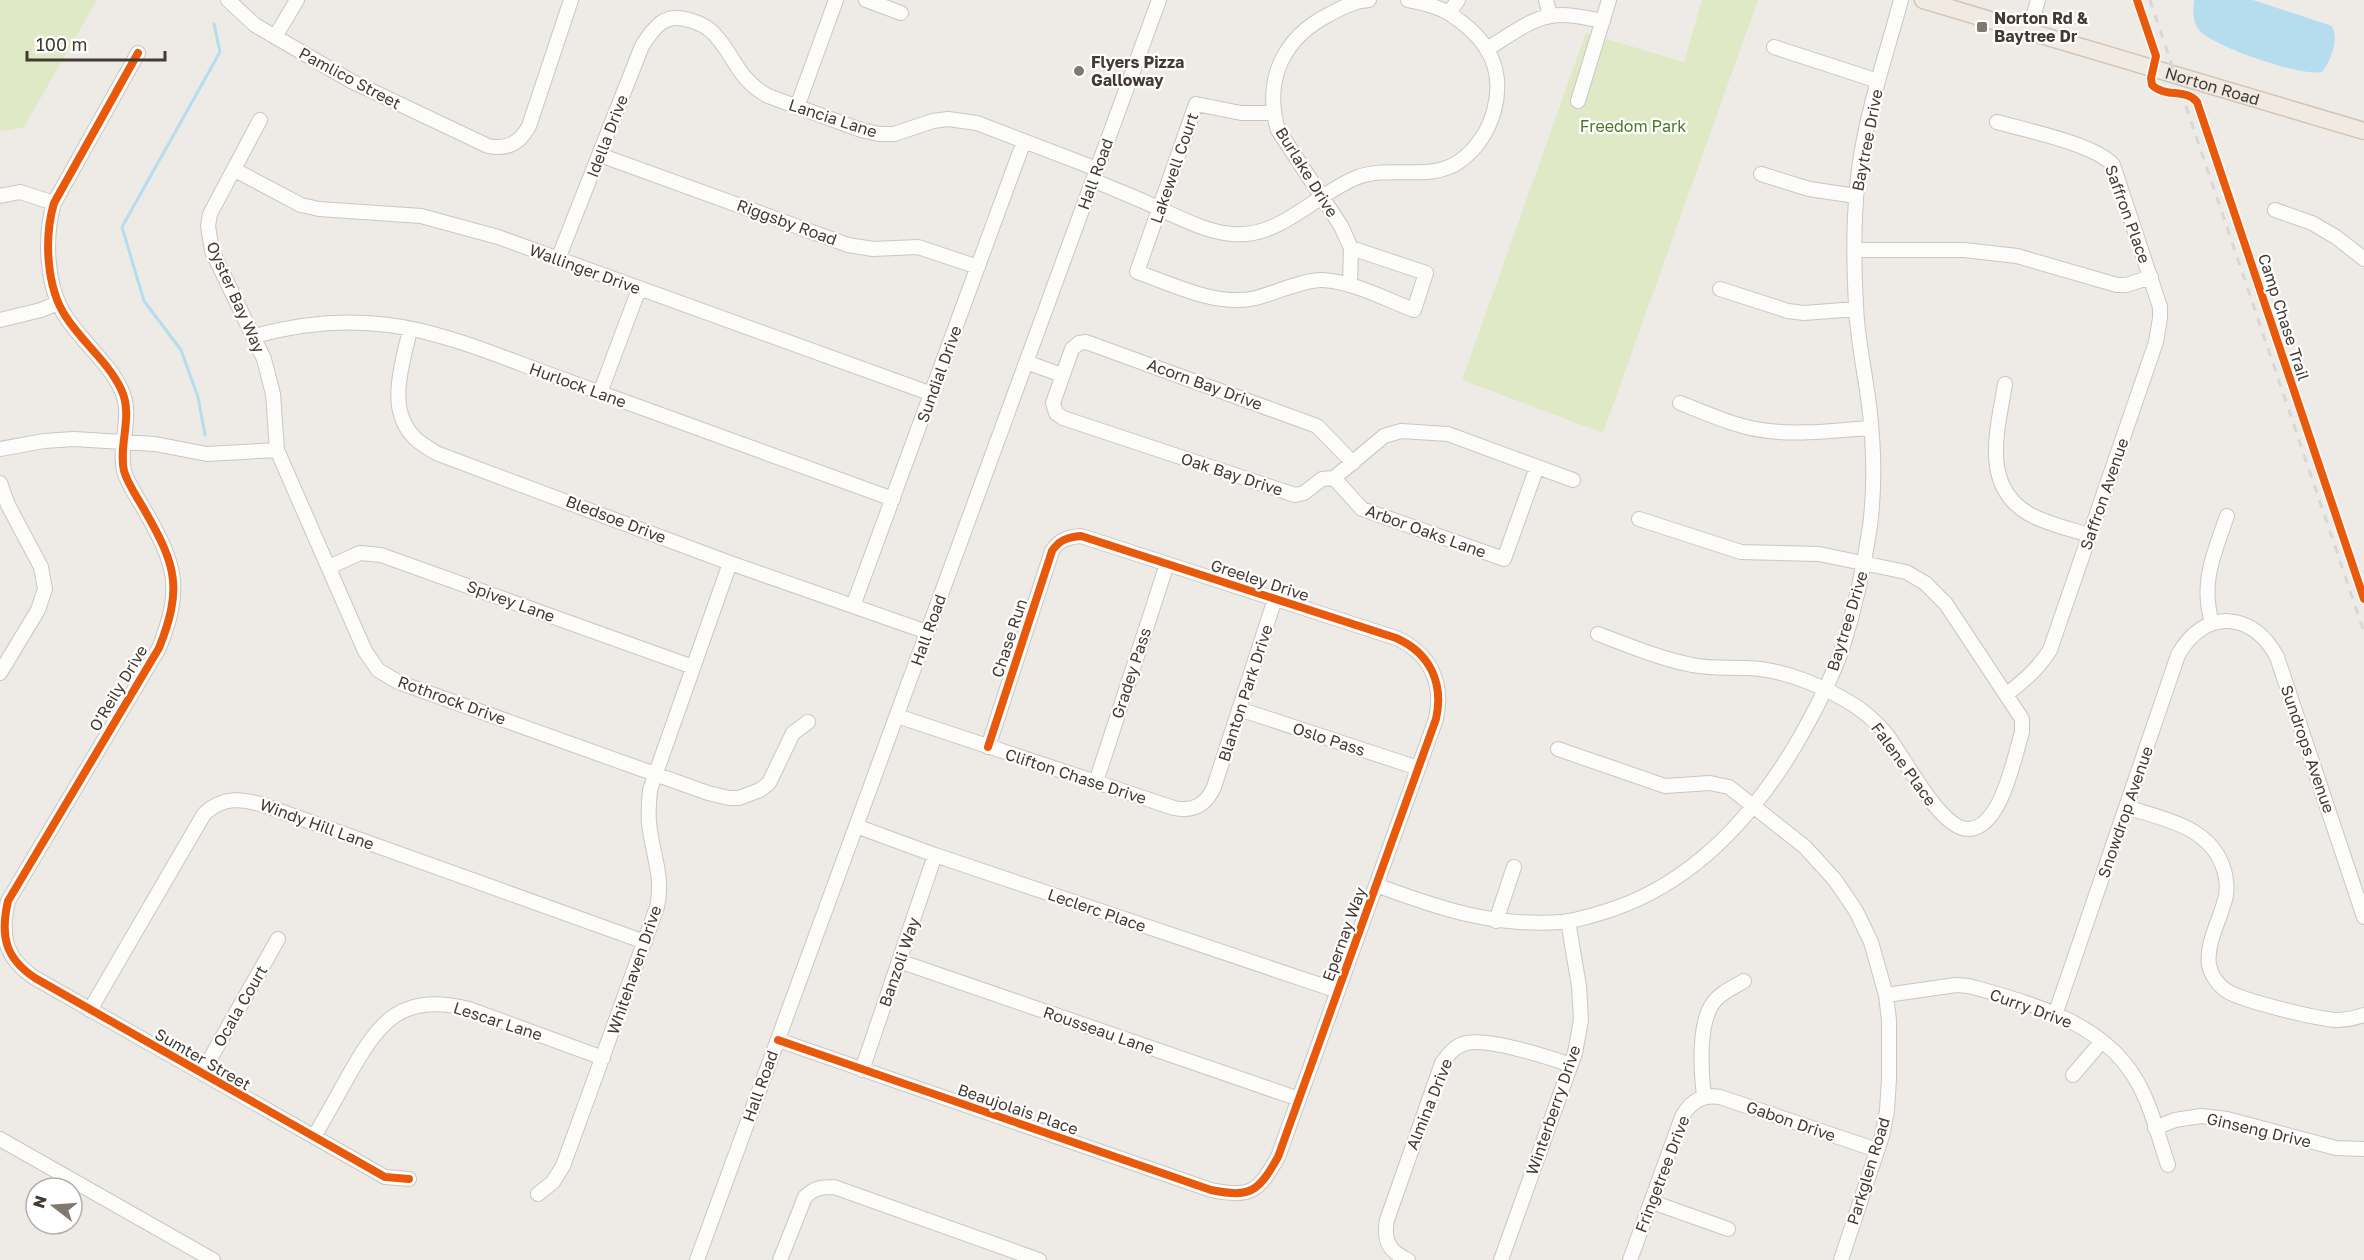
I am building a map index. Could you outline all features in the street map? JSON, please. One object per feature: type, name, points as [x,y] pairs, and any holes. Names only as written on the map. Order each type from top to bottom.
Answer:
[{"type":"main road","name":"Norton Road","points":[[1923,0],[2364,131]]},
{"type":"street","name":"Pamlico Street","points":[[228,0],[255,25],[373,93],[496,147],[518,142],[526,132],[571,0]]},
{"type":"street","points":[[275,37],[297,0]]},
{"type":"street","points":[[797,107],[836,0]]},
{"type":"street","points":[[866,0],[901,13]]},
{"type":"street","name":"Hall Road","points":[[700,1259],[777,1040],[1159,0]]},
{"type":"street","name":"Burlake Drive","points":[[1350,285],[1351,248],[1341,226],[1278,130],[1273,113],[1273,90],[1275,76],[1291,44],[1304,29],[1347,5],[1369,0]]},
{"type":"street","points":[[1407,0],[1449,13],[1465,24],[1487,49],[1550,16],[1576,16],[1603,21]]},
{"type":"street","points":[[1449,13],[1458,0]]},
{"type":"street","points":[[1546,0],[1550,16]]},
{"type":"street","points":[[1578,101],[1610,0]]},
{"type":"street","name":"Baytree Drive","points":[[1376,885],[1442,909],[1496,921],[1535,923],[1568,921],[1625,905],[1677,879],[1710,853],[1754,806],[1807,726],[1844,643],[1859,590],[1870,522],[1873,466],[1871,428],[1856,309],[1854,249],[1856,196],[1864,135],[1901,0]]},
{"type":"street","points":[[2028,31],[2038,0]]},
{"type":"street","name":"Lancia Lane","points":[[665,18],[682,17],[698,22],[710,30],[737,69],[756,89],[797,107],[861,130],[879,134],[894,135],[933,121],[948,119],[977,123],[1024,141],[1160,208],[1211,229],[1232,234],[1250,234],[1273,228],[1322,196],[1358,177],[1391,171],[1439,170],[1458,163],[1477,146],[1492,119],[1496,103],[1494,68],[1487,49]]},
{"type":"street","name":"Idella Drive","points":[[558,259],[642,46],[651,31],[665,18]]},
{"type":"street","points":[[1774,47],[1878,81]]},
{"type":"street","points":[[0,321],[58,303],[53,284],[48,236],[54,202],[138,53]]},
{"type":"street","name":"Lakewell Court","points":[[1273,113],[1241,113],[1196,104],[1137,272],[1212,299],[1254,298],[1320,280],[1350,285]]},
{"type":"street","name":"Oyster Bay Way","points":[[260,120],[210,214],[209,238],[212,251],[264,359],[273,393],[277,450]]},
{"type":"street","name":"Saffron Place","points":[[1997,122],[2091,150],[2107,158],[2116,173],[2151,278]]},
{"type":"street","name":"Sundial Drive","points":[[853,606],[1024,141]]},
{"type":"street","name":"Riggsby Road","points":[[600,155],[848,244],[873,249],[918,247],[978,267]]},
{"type":"street","name":"Wallinger Drive","points":[[235,170],[301,205],[319,209],[421,216],[498,237],[932,394]]},
{"type":"street","points":[[1761,174],[1809,189],[1856,196]]},
{"type":"street","points":[[0,196],[20,192],[54,202]]},
{"type":"street","points":[[2275,210],[2312,223],[2336,237],[2364,259]]},
{"type":"street","points":[[1350,285],[1414,310],[1426,273],[1351,248]]},
{"type":"street","points":[[1854,249],[1964,250],[2017,256],[2117,285],[2126,285],[2151,278]]},
{"type":"street","name":"Saffron Avenue","points":[[2007,694],[2043,662],[2050,650],[2159,329],[2160,307],[2151,278]]},
{"type":"street","points":[[600,393],[639,289]]},
{"type":"street","points":[[1720,289],[1788,311],[1804,313],[1856,309]]},
{"type":"street","name":"O'Reily Drive","points":[[2,937],[1,921],[8,901],[159,648],[174,604],[174,584],[169,556],[124,470],[127,420],[122,391],[107,366],[76,330],[58,303]]},
{"type":"street","name":"Hurlock Lane","points":[[254,336],[288,328],[351,322],[391,325],[462,343],[893,500]]},
{"type":"street","name":"Bledsoe Drive","points":[[410,330],[397,398],[402,418],[416,439],[436,453],[730,563],[927,632]]},
{"type":"street","name":"Acorn Bay Drive","points":[[1062,375],[1075,345],[1086,342],[1096,344],[1317,426],[1353,463]]},
{"type":"street","points":[[1026,362],[1062,375]]},
{"type":"street","name":"Oak Bay Drive","points":[[1062,375],[1053,403],[1056,412],[1063,418],[1295,495],[1304,493],[1322,479],[1334,478],[1384,436],[1401,431],[1448,434],[1573,480]]},
{"type":"street","points":[[2005,384],[1995,458],[1999,480],[2011,500],[2028,514],[2089,535]]},
{"type":"street","points":[[1680,404],[1741,426],[1767,431],[1793,433],[1871,428]]},
{"type":"street","points":[[0,449],[44,441],[74,439],[125,442],[207,454],[277,450]]},
{"type":"street","name":"Rothrock Drive","points":[[277,450],[365,651],[378,670],[387,676],[717,796],[739,798],[751,795],[769,783],[793,733],[808,722]]},
{"type":"street","name":"Arbor Oaks Lane","points":[[1334,478],[1362,509],[1504,559],[1537,467]]},
{"type":"street","points":[[0,483],[8,505],[41,567],[45,589],[38,610],[0,673]]},
{"type":"street","points":[[2212,622],[2206,600],[2206,585],[2227,516]]},
{"type":"street","points":[[1639,519],[1741,552],[1819,554],[1906,572],[1935,592],[1946,604],[2007,694]]},
{"type":"street","name":"Greeley Drive","points":[[1062,540],[1071,536],[1081,536],[1406,642],[1425,659],[1435,677]]},
{"type":"street","name":"Chase Run","points":[[988,747],[1052,551],[1062,540]]},
{"type":"street","name":"Spivey Lane","points":[[329,567],[360,554],[381,555],[693,667]]},
{"type":"street","name":"Whitehaven Drive","points":[[538,1194],[553,1182],[563,1166],[645,942],[660,892],[660,877],[649,822],[650,790],[730,563]]},
{"type":"street","name":"Gradey Pass","points":[[1096,782],[1167,564]]},
{"type":"street","name":"Blanton Park Drive","points":[[1214,787],[1275,599]]},
{"type":"street","name":"Snowdrop Avenue","points":[[2055,1014],[2178,655],[2192,635],[2212,622]]},
{"type":"street","name":"Sundrops Avenue","points":[[2212,622],[2235,622],[2255,630],[2269,643],[2277,657],[2364,917]]},
{"type":"street","name":"Falene Place","points":[[1598,634],[1692,665],[1763,669],[1781,673],[1825,690],[1857,707],[1874,721],[1887,735],[1938,811],[1952,825],[1968,829],[1988,821],[1997,807],[2022,732],[2022,719],[2007,694]]},
{"type":"street","name":"Epernay Way","points":[[1252,1191],[1262,1183],[1278,1157],[1418,768],[1439,706],[1435,677]]},
{"type":"street","name":"Oslo Pass","points":[[1239,709],[1418,768]]},
{"type":"street","name":"Clifton Chase Drive","points":[[897,716],[1182,810],[1193,809],[1206,801],[1214,787]]},
{"type":"street","name":"Parkglen Road","points":[[1558,749],[1665,786],[1720,784],[1738,792],[1805,847],[1835,879],[1856,911],[1871,942],[1886,995],[1889,1020],[1889,1079],[1887,1111],[1877,1150],[1840,1260]]},
{"type":"street","name":"Windy Hill Lane","points":[[90,1010],[204,814],[222,801],[233,799],[266,806],[645,942]]},
{"type":"street","points":[[2127,807],[2197,832],[2219,855],[2227,884],[2226,900],[2209,955],[2209,966],[2220,985],[2238,997],[2319,1017],[2338,1020],[2364,1015]]},
{"type":"street","name":"Leclerc Place","points":[[856,826],[935,855],[1338,991]]},
{"type":"street","name":"Banzoli Way","points":[[862,1070],[935,855]]},
{"type":"street","points":[[1496,921],[1514,867]]},
{"type":"street","name":"Winterberry Drive","points":[[1501,1260],[1571,1065],[1581,1020],[1579,986],[1568,921]]},
{"type":"street","name":"Sumter Street","points":[[2,937],[8,954],[23,970],[90,1010],[385,1177],[410,1179]]},
{"type":"street","name":"Ocala Court","points":[[202,1073],[278,939]]},
{"type":"street","name":"Rousseau Lane","points":[[899,961],[1299,1099]]},
{"type":"street","points":[[1704,1096],[1700,1060],[1709,1010],[1714,1001],[1744,981]]},
{"type":"street","name":"Curry Drive","points":[[1886,995],[1956,985],[1969,986],[2055,1014],[2082,1027],[2102,1041],[2134,1076],[2144,1096],[2168,1165]]},
{"type":"street","name":"Lescar Lane","points":[[314,1137],[374,1033],[396,1015],[421,1005],[449,1004],[469,1009],[603,1058]]},
{"type":"street","name":"Beaujolais Place","points":[[777,1040],[1211,1190],[1233,1193],[1252,1191]]},
{"type":"street","points":[[2073,1075],[2102,1041]]},
{"type":"street","name":"Almina Drive","points":[[1408,1260],[1394,1252],[1387,1242],[1386,1220],[1442,1063],[1452,1050],[1467,1043],[1478,1043],[1521,1049],[1571,1065]]},
{"type":"street","name":"Gabon Drive","points":[[1704,1096],[1720,1097],[1877,1150]]},
{"type":"street","name":"Fringetree Drive","points":[[1630,1260],[1682,1117],[1687,1108],[1704,1096]]},
{"type":"street","name":"Ginseng Drive","points":[[2155,1128],[2175,1120],[2201,1116],[2227,1119],[2336,1148],[2364,1149]]},
{"type":"street","points":[[0,1139],[213,1260]]},
{"type":"street","points":[[780,1260],[805,1197],[813,1189],[822,1187],[834,1187],[1040,1260]]},
{"type":"street","points":[[1652,1202],[1728,1229]]},
{"type":"green space","points":[[0,0],[97,0],[24,127],[0,132]]},
{"type":"green space","name":"Freedom Park","points":[[1702,0],[1758,0],[1603,433],[1462,380],[1586,33],[1684,62]]},
{"type":"water","points":[[2194,0],[2253,0],[2332,26],[2335,38],[2331,56],[2322,72],[2311,72],[2278,65],[2222,45],[2197,28],[2193,12]]},
{"type":"waterway","points":[[205,435],[198,397],[181,350],[144,301],[122,227],[220,52],[214,24]]},
{"type":"railway","points":[[2150,0],[2364,632]]},
{"type":"cycle path","name":"Camp Chase Trail","points":[[2137,0],[2156,56],[2151,78],[2152,85],[2163,91],[2187,95],[2197,102],[2364,599]]},
{"type":"cycle path","points":[[138,53],[54,203],[48,246],[51,277],[59,305],[116,379],[125,399],[124,471],[164,547],[173,577],[171,609],[159,648],[8,901],[5,925],[7,945],[17,962],[35,978],[385,1177],[409,1179]]},
{"type":"cycle path","points":[[778,1040],[1211,1190],[1245,1192],[1252,1190],[1265,1178],[1278,1157],[1436,719],[1438,693],[1432,671],[1426,661],[1408,644],[1396,638],[1081,536],[1072,537],[1061,542],[1052,551],[988,747]]},
{"type":"place","name":"Norton Rd & Baytree Dr","points":[[1982,27]]},
{"type":"place","name":"Flyers Pizza Galloway","points":[[1079,71]]}]
